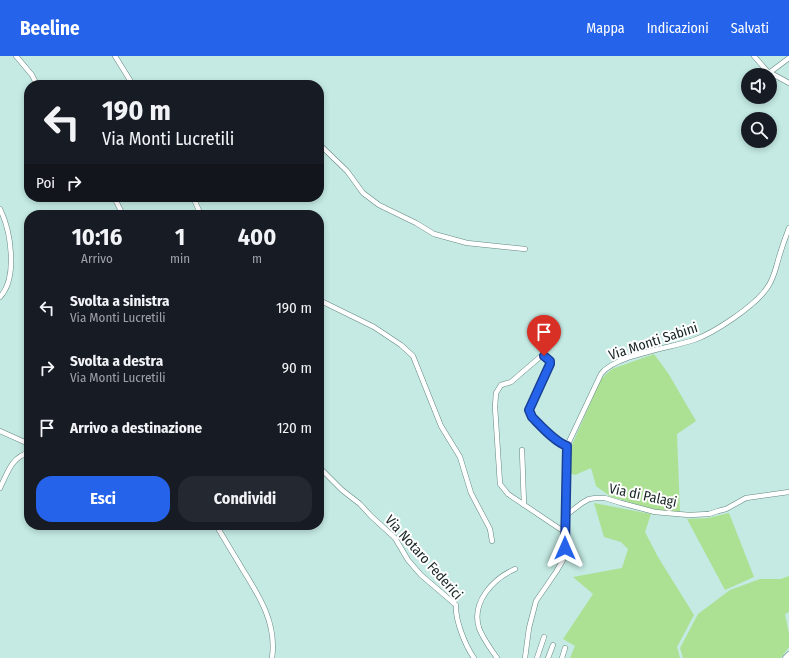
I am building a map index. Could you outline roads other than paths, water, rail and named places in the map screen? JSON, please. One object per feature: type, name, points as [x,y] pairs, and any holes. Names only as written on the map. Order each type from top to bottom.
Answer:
[{"type":"main road","points":[[786,658],[789,655]]},
{"type":"street","points":[[16,56],[32,74],[35,80]]},
{"type":"street","points":[[115,56],[130,80]]},
{"type":"street","points":[[754,56],[764,68]]},
{"type":"street","points":[[776,68],[789,58]]},
{"type":"street","points":[[777,76],[789,83]]},
{"type":"street","points":[[324,149],[347,171],[363,193],[379,205],[416,223],[434,234],[467,243],[525,249]]},
{"type":"street","points":[[0,209],[9,234],[11,252],[7,285],[5,291],[0,297]]},
{"type":"street","name":"Via Monti Sabini","points":[[525,658],[529,628],[536,600],[563,560],[565,548],[567,446],[599,376],[610,365],[701,337],[721,327],[749,306],[766,290],[770,284],[789,228]]},
{"type":"street","points":[[324,302],[374,327],[401,345],[413,356],[441,426],[460,458],[471,493],[490,529],[492,540]]},
{"type":"street","points":[[565,531],[508,494],[500,484],[495,401],[498,388],[501,385],[511,382],[540,357],[544,356],[548,358],[550,364],[529,410],[530,414],[563,445],[567,446]]},
{"type":"street","points":[[0,431],[24,442]]},
{"type":"street","points":[[522,450],[524,505]]},
{"type":"street","points":[[0,488],[16,459],[24,454]]},
{"type":"street","name":"Via Notaro Federici","points":[[324,473],[342,490],[360,504],[395,538],[408,560],[418,571],[456,605],[458,620],[469,650],[474,658]]},
{"type":"street","name":"Via di Palagi","points":[[565,516],[582,502],[596,498],[605,498],[655,512],[690,515],[709,514],[726,509],[746,498],[789,492]]},
{"type":"street","points":[[219,530],[257,592],[265,608],[272,633],[272,658]]},
{"type":"street","points":[[497,658],[480,630],[478,622],[479,606],[484,594],[491,586],[515,569]]},
{"type":"street","points":[[537,658],[544,637]]},
{"type":"street","points":[[548,658],[553,644]]},
{"type":"street","points":[[562,658],[565,648]]}]
